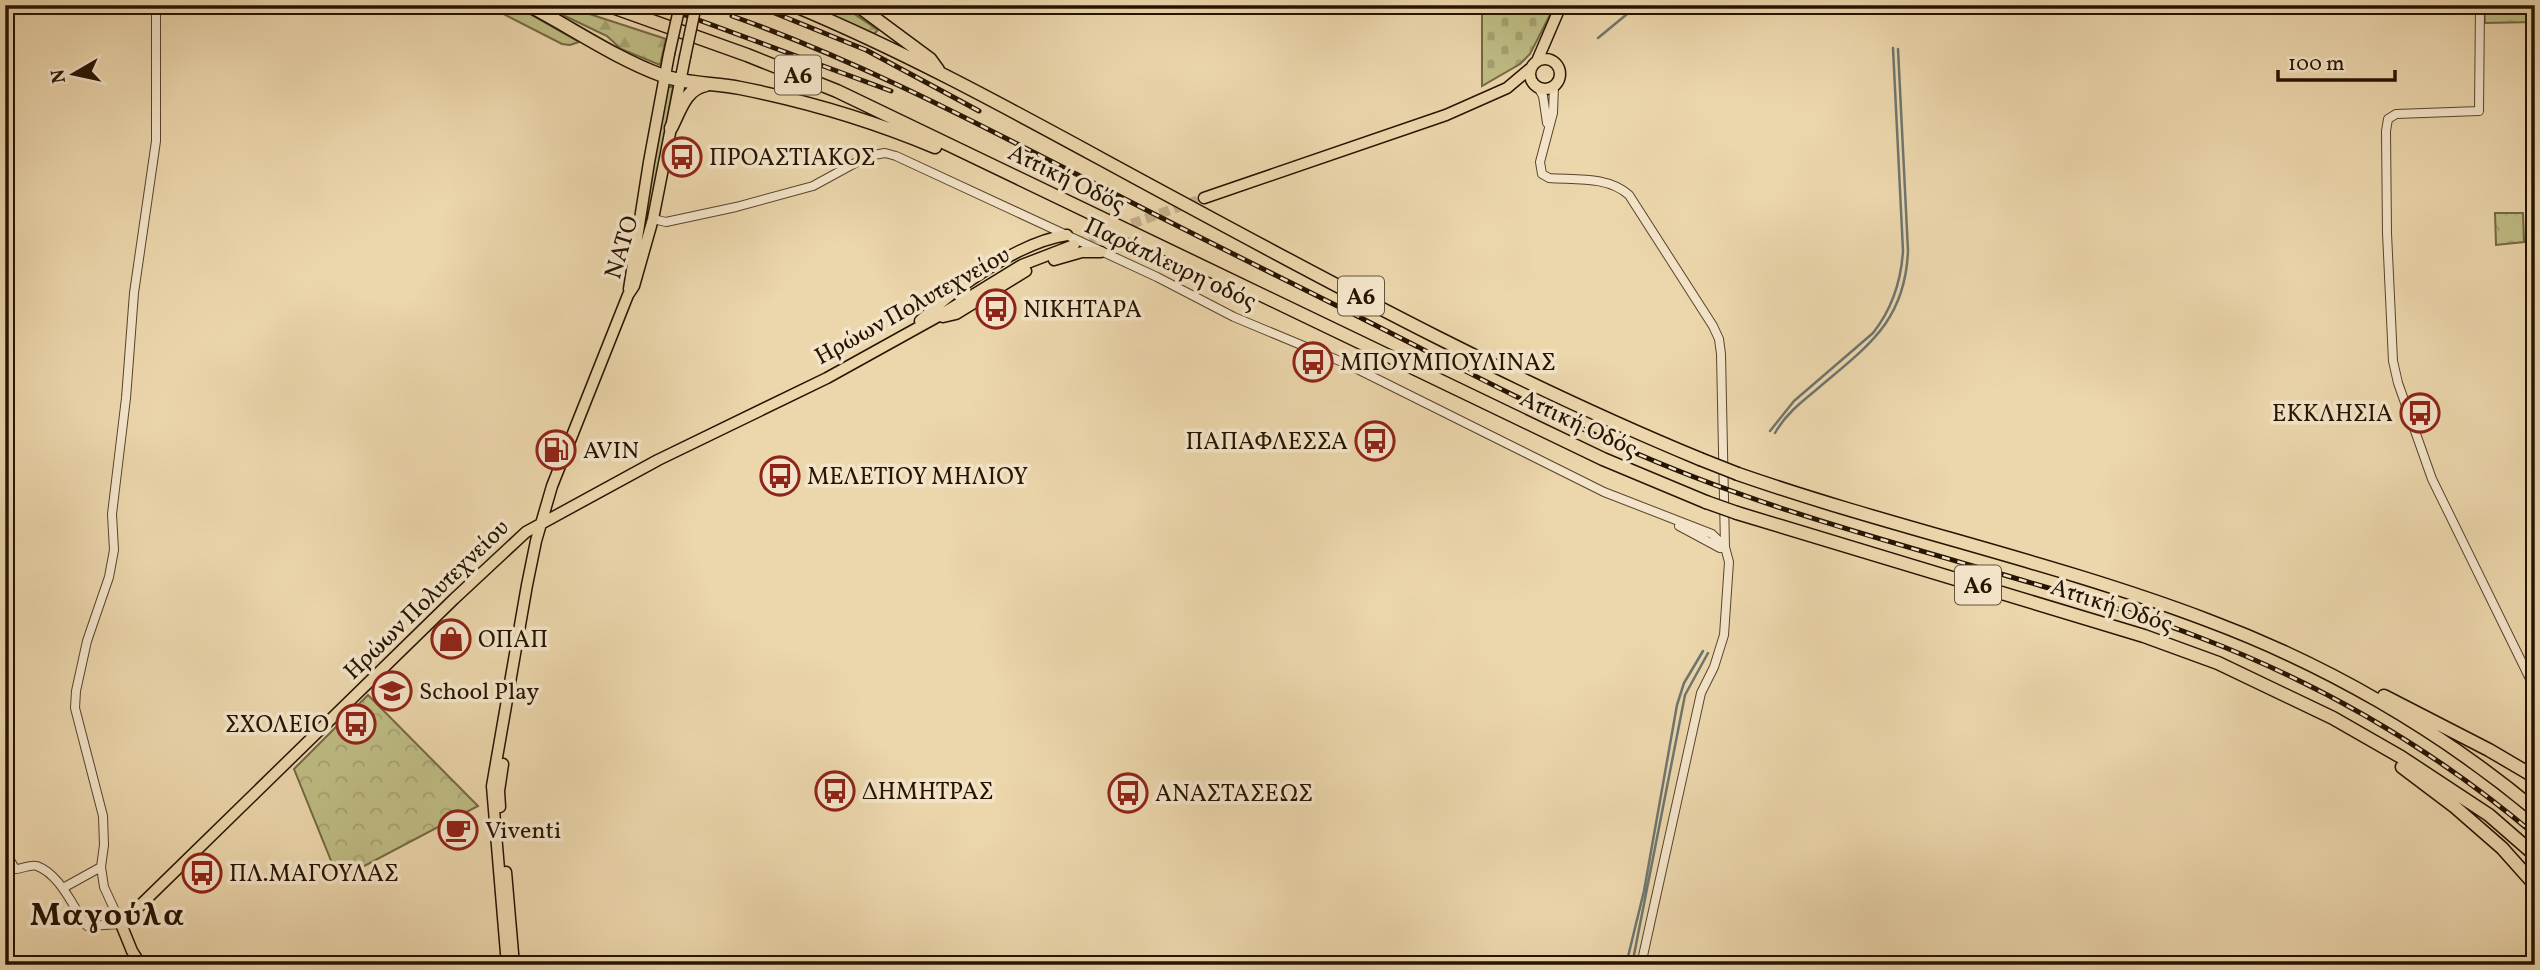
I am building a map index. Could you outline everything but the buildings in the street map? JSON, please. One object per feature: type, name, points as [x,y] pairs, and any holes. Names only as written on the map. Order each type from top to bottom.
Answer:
[{"type":"highway","points":[[528,5],[664,77],[738,88],[801,103],[889,128],[945,151],[983,161]]},
{"type":"highway","name":"Αττική Οδός","points":[[607,5],[747,55],[837,91],[1602,458],[1706,502],[2156,640],[2218,663],[2288,695],[2382,746],[2489,815],[2535,855]]},
{"type":"highway","name":"Αττική Οδός","points":[[793,5],[859,33],[941,74],[1518,377],[1611,422],[1738,474],[1865,516],[2078,577],[2171,607],[2262,642],[2359,690],[2439,738],[2535,810]]},
{"type":"highway","points":[[857,5],[930,59],[941,74]]},
{"type":"highway","points":[[671,128],[686,96],[700,86],[710,84]]},
{"type":"highway","points":[[2359,690],[2384,696],[2535,777]]},
{"type":"highway","points":[[2382,746],[2397,763],[2455,807],[2502,848],[2535,885]]},
{"type":"main road","name":"ΝΑΤΟ","points":[[628,295],[664,77],[680,5]]},
{"type":"main road","name":"ΝΑΤΟ","points":[[628,295],[634,286],[653,219],[696,5]]},
{"type":"main road","points":[[1536,86],[1530,74],[1561,5]]},
{"type":"main road","points":[[1507,88],[1536,86],[1543,89],[1554,86],[1560,75],[1548,43],[1553,24]]},
{"type":"main road","points":[[1204,198],[1446,116],[1507,88],[1535,64],[1545,59],[1553,61]]},
{"type":"main road","points":[[1043,242],[1050,232],[1048,226]]},
{"type":"main road","points":[[909,331],[960,287],[993,267],[1043,242],[1070,240]]},
{"type":"main road","name":"Ηρώων Πολυτεχνείου","points":[[121,924],[522,536],[658,460],[827,378],[1070,240]]},
{"type":"main road","points":[[937,317],[956,314],[1022,273],[1053,260],[1082,252],[1101,252]]},
{"type":"main road","points":[[507,965],[492,786],[541,524],[557,470],[628,295]]},
{"type":"main road","points":[[514,965],[499,791],[543,540],[541,524]]},
{"type":"main road","points":[[121,924],[141,965]]},
{"type":"street","points":[[5,851],[15,869],[31,865],[38,867],[63,888],[87,926],[121,924],[104,887],[101,867],[104,845],[103,816],[75,708],[87,641],[109,577],[114,550],[112,514],[126,398],[134,293],[156,141],[156,5]]},
{"type":"street","points":[[2480,5],[2479,111],[2396,114],[2388,119],[2387,233],[2393,362],[2432,479],[2535,689]]},
{"type":"street","points":[[1536,86],[1543,96],[1548,130]]},
{"type":"street","points":[[1554,86],[1553,113],[1541,162],[1542,174],[1595,181],[1624,190],[1719,339],[1723,387],[1726,550],[1729,562],[1724,635],[1714,667],[1701,694],[1641,965]]},
{"type":"street","name":"Παράπλευρη οδός","points":[[653,219],[675,221],[813,186],[857,160],[885,153],[926,169],[1048,226],[1070,240],[1101,252],[1234,317],[1347,363],[1593,487],[1712,534],[1726,550]]},
{"type":"street","points":[[63,888],[101,867]]},
{"type":"green space","points":[[486,5],[514,5],[579,42],[562,44]]},
{"type":"green space","points":[[542,5],[562,5],[666,39],[660,65],[621,49],[607,36]]},
{"type":"green space","points":[[809,5],[841,5],[878,30],[874,34]]},
{"type":"green space","points":[[1482,5],[1555,5],[1530,54],[1520,64],[1482,86]]},
{"type":"green space","points":[[2484,5],[2535,10],[2535,22],[2485,23]]},
{"type":"green space","points":[[668,87],[673,87],[648,225],[643,223]]},
{"type":"green space","points":[[2495,213],[2523,213],[2524,242],[2496,245]]},
{"type":"green space","points":[[368,695],[478,806],[353,872],[345,869],[336,873],[294,769]]},
{"type":"waterway","points":[[1598,38],[1638,5]]},
{"type":"waterway","points":[[1770,431],[1794,401],[1873,333],[1894,295],[1903,251],[1893,48]]},
{"type":"waterway","points":[[1775,433],[1793,410],[1880,331],[1899,297],[1908,251],[1898,49]]},
{"type":"waterway","points":[[1626,965],[1644,891],[1677,705],[1684,683],[1703,651]]},
{"type":"waterway","points":[[1632,965],[1685,695],[1708,653]]},
{"type":"tunnel","points":[[1075,244],[1204,198]]},
{"type":"railway","points":[[658,5],[891,91]]},
{"type":"railway","points":[[755,5],[866,50],[979,111]]},
{"type":"railway","points":[[732,16],[832,55],[930,100],[1527,402],[1668,467],[1809,517],[2126,612],[2246,656],[2334,698],[2418,748],[2458,775],[2535,835]]},
{"type":"place","name":"ΠΡΟΑΣΤΙΑΚΟΣ","points":[[682,157]]},
{"type":"place","name":"ΝΙΚΗΤΑΡΑ","points":[[996,309]]},
{"type":"place","name":"ΜΠΟΥΜΠΟΥΛΙΝΑΣ","points":[[1313,362]]},
{"type":"place","name":"ΕΚΚΛΗΣΙΑ","points":[[2420,413]]},
{"type":"place","name":"ΠΑΠΑΦΛΕΣΣΑ","points":[[1375,441]]},
{"type":"place","name":"AVIN","points":[[556,450]]},
{"type":"place","name":"ΜΕΛΕΤΙΟΥ ΜΗΛΙΟΥ","points":[[780,476]]},
{"type":"place","name":"ΟΠΑΠ","points":[[451,639]]},
{"type":"place","name":"School Play","points":[[392,691]]},
{"type":"place","name":"ΣΧΟΛΕΙΟ","points":[[356,724]]},
{"type":"place","name":"ΔΗΜΗΤΡΑΣ","points":[[835,791]]},
{"type":"place","name":"ΑΝΑΣΤΑΣΕΩΣ","points":[[1128,793]]},
{"type":"place","name":"Viventi","points":[[458,830]]},
{"type":"place","name":"ΠΛ.ΜΑΓΟΥΛΑΣ","points":[[202,873]]},
{"type":"district","name":"Μαγούλα","points":[[108,914]]}]
